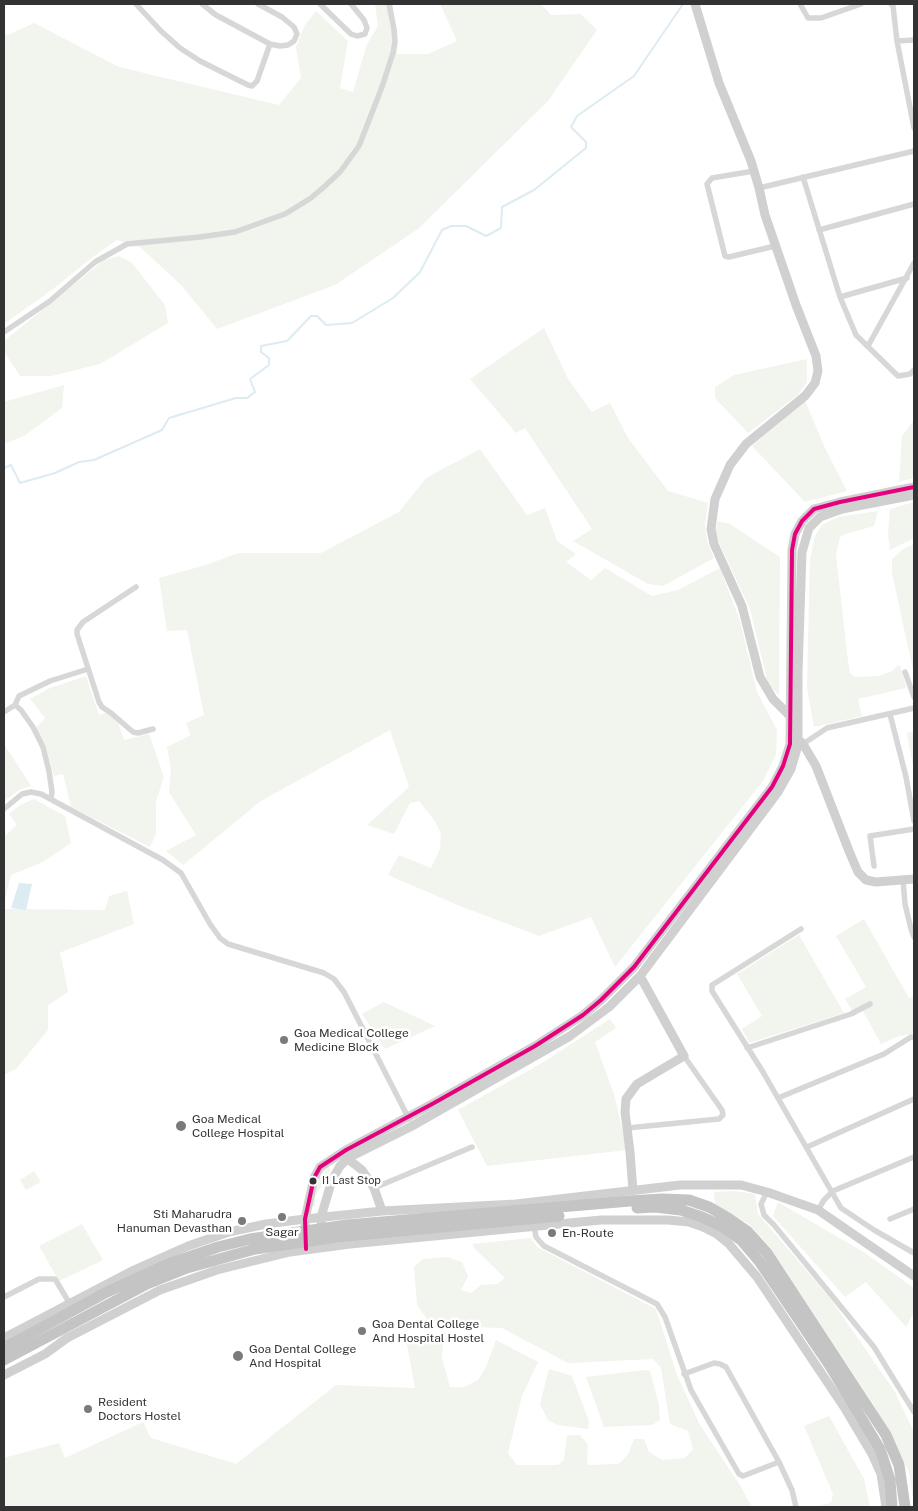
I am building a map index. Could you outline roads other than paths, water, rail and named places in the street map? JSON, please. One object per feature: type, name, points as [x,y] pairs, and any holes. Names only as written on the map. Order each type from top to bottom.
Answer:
[{"type":"highway","points":[[4,1348],[140,1276],[175,1261],[218,1247],[253,1244],[348,1225],[662,1199],[689,1200],[710,1207],[728,1218],[747,1231],[767,1253],[886,1435],[899,1465],[905,1507]]},
{"type":"highway","points":[[290,1237],[337,1238],[630,1208],[655,1207],[681,1210],[702,1217],[721,1226],[741,1240],[759,1261],[830,1366],[880,1449],[890,1480],[892,1507]]},
{"type":"highway","points":[[4,1360],[147,1284],[187,1268],[228,1256],[253,1244]]},
{"type":"main road","points":[[695,4],[719,83],[754,171],[775,246],[816,356],[818,371],[815,383],[805,396],[746,444],[730,465],[715,499],[711,528],[714,544],[742,606],[760,676],[773,699],[798,724]]},
{"type":"main road","points":[[306,1249],[305,1218],[314,1178],[320,1167],[410,1122],[570,1036],[608,1007],[640,976],[778,792],[791,769],[798,745],[791,717],[792,550],[795,534],[802,521],[814,509],[914,487]]},
{"type":"main road","points":[[914,495],[842,509],[820,517],[809,528],[802,552],[797,739],[816,766],[848,851],[858,872],[866,880],[876,882],[914,879]]},
{"type":"main road","points":[[410,1122],[583,1015],[624,979],[772,787],[783,766],[790,744],[797,739]]},
{"type":"main road","points":[[633,1191],[625,1112],[626,1099],[637,1084],[684,1056],[640,976]]},
{"type":"main road","points":[[344,1156],[362,1170],[374,1188],[382,1212]]},
{"type":"main road","points":[[322,1247],[321,1217],[332,1180],[344,1156]]},
{"type":"main road","points":[[4,1338],[134,1270],[188,1246],[222,1234],[266,1224],[305,1218],[531,1202],[680,1185],[741,1185],[818,1210],[914,1276]]},
{"type":"main road","points":[[4,1375],[45,1354],[67,1338],[160,1290],[240,1263],[306,1249],[534,1226],[601,1220],[668,1220],[689,1222],[717,1234],[729,1244],[757,1276],[844,1407],[878,1467],[881,1474],[886,1507]]},
{"type":"street","points":[[136,4],[180,48],[200,61],[248,85],[252,86],[256,81],[270,44]]},
{"type":"street","points":[[202,4],[216,15],[270,44],[280,46],[288,45],[294,41],[297,34],[294,27],[282,17],[258,4]]},
{"type":"street","points":[[320,4],[351,34],[357,36],[365,34],[367,28],[364,20],[351,4]]},
{"type":"street","points":[[4,332],[50,301],[95,262],[127,244],[235,232],[285,214],[318,192],[340,172],[359,146],[369,124],[393,53],[394,29],[389,4]]},
{"type":"street","points":[[800,4],[808,18],[821,18],[861,4]]},
{"type":"street","points":[[891,4],[893,6],[897,41],[911,97],[914,128]]},
{"type":"street","points":[[897,41],[914,40]]},
{"type":"street","points":[[759,188],[914,151]]},
{"type":"street","points":[[754,171],[712,178],[707,184],[725,256],[775,246]]},
{"type":"street","points":[[803,177],[840,297],[856,335],[898,376],[910,374],[914,370]]},
{"type":"street","points":[[819,230],[914,204]]},
{"type":"street","points":[[868,346],[914,263]]},
{"type":"street","points":[[840,297],[906,278]]},
{"type":"street","points":[[136,587],[97,611],[78,627],[77,634],[98,702],[133,732],[138,733],[153,729]]},
{"type":"street","points":[[4,712],[15,705],[19,696],[50,681],[88,669]]},
{"type":"street","points":[[905,672],[914,697]]},
{"type":"street","points":[[15,705],[33,727],[42,747],[50,771],[51,799]]},
{"type":"street","points":[[797,739],[827,728],[914,708]]},
{"type":"street","points":[[890,714],[906,777],[914,821]]},
{"type":"street","points":[[4,809],[22,794],[31,792],[51,799],[163,860],[181,873],[210,924],[220,938],[228,944],[324,973],[334,979],[344,992],[410,1122]]},
{"type":"street","points":[[874,866],[870,836],[914,829]]},
{"type":"street","points":[[903,880],[905,904],[914,937]]},
{"type":"street","points":[[801,929],[711,987],[833,1191],[841,1208],[914,1253]]},
{"type":"street","points":[[747,1048],[851,1014],[870,1004]]},
{"type":"street","points":[[778,1098],[884,1054],[914,1038]]},
{"type":"street","points":[[627,1128],[719,1119],[723,1115],[722,1110],[684,1056]]},
{"type":"street","points":[[807,1147],[914,1099]]},
{"type":"street","points":[[374,1188],[472,1147]]},
{"type":"street","points":[[818,1210],[833,1191],[914,1157]]},
{"type":"street","points":[[767,1192],[761,1204],[764,1215],[874,1347],[914,1412]]},
{"type":"street","points":[[890,1220],[914,1209]]},
{"type":"street","points":[[534,1226],[536,1238],[544,1246],[658,1304],[665,1317],[691,1390],[739,1474],[743,1476],[779,1462]]},
{"type":"street","points":[[4,1297],[39,1279],[55,1279],[70,1304]]},
{"type":"street","points":[[684,1374],[714,1363],[726,1367],[779,1462],[792,1490],[796,1507]]},
{"type":"waterway","points":[[4,468],[11,465],[20,483],[55,473],[79,462],[94,460],[162,430],[169,418],[236,398],[247,398],[255,392],[250,379],[269,365],[269,358],[261,352],[261,346],[287,341],[311,316],[317,316],[326,325],[352,323],[393,298],[420,272],[442,230],[451,226],[466,226],[486,236],[501,228],[502,207],[534,190],[586,148],[586,142],[571,127],[577,116],[634,76],[683,4]]},
{"type":"place","name":"Goa Medical College Medicine Block","points":[[284,1040]]},
{"type":"place","name":"Goa Medical College Hospital","points":[[181,1126]]},
{"type":"place","name":"I1 Last Stop","points":[[313,1181]]},
{"type":"place","name":"Sagar","points":[[282,1217]]},
{"type":"place","name":"Sti Maharudra Hanuman Devasthan","points":[[242,1221]]},
{"type":"place","name":"En-Route","points":[[552,1233]]},
{"type":"place","name":"Goa Dental College And Hospital Hostel","points":[[362,1331]]},
{"type":"place","name":"Goa Dental College And Hospital","points":[[238,1356]]},
{"type":"place","name":"Resident Doctors Hostel","points":[[88,1409]]}]
